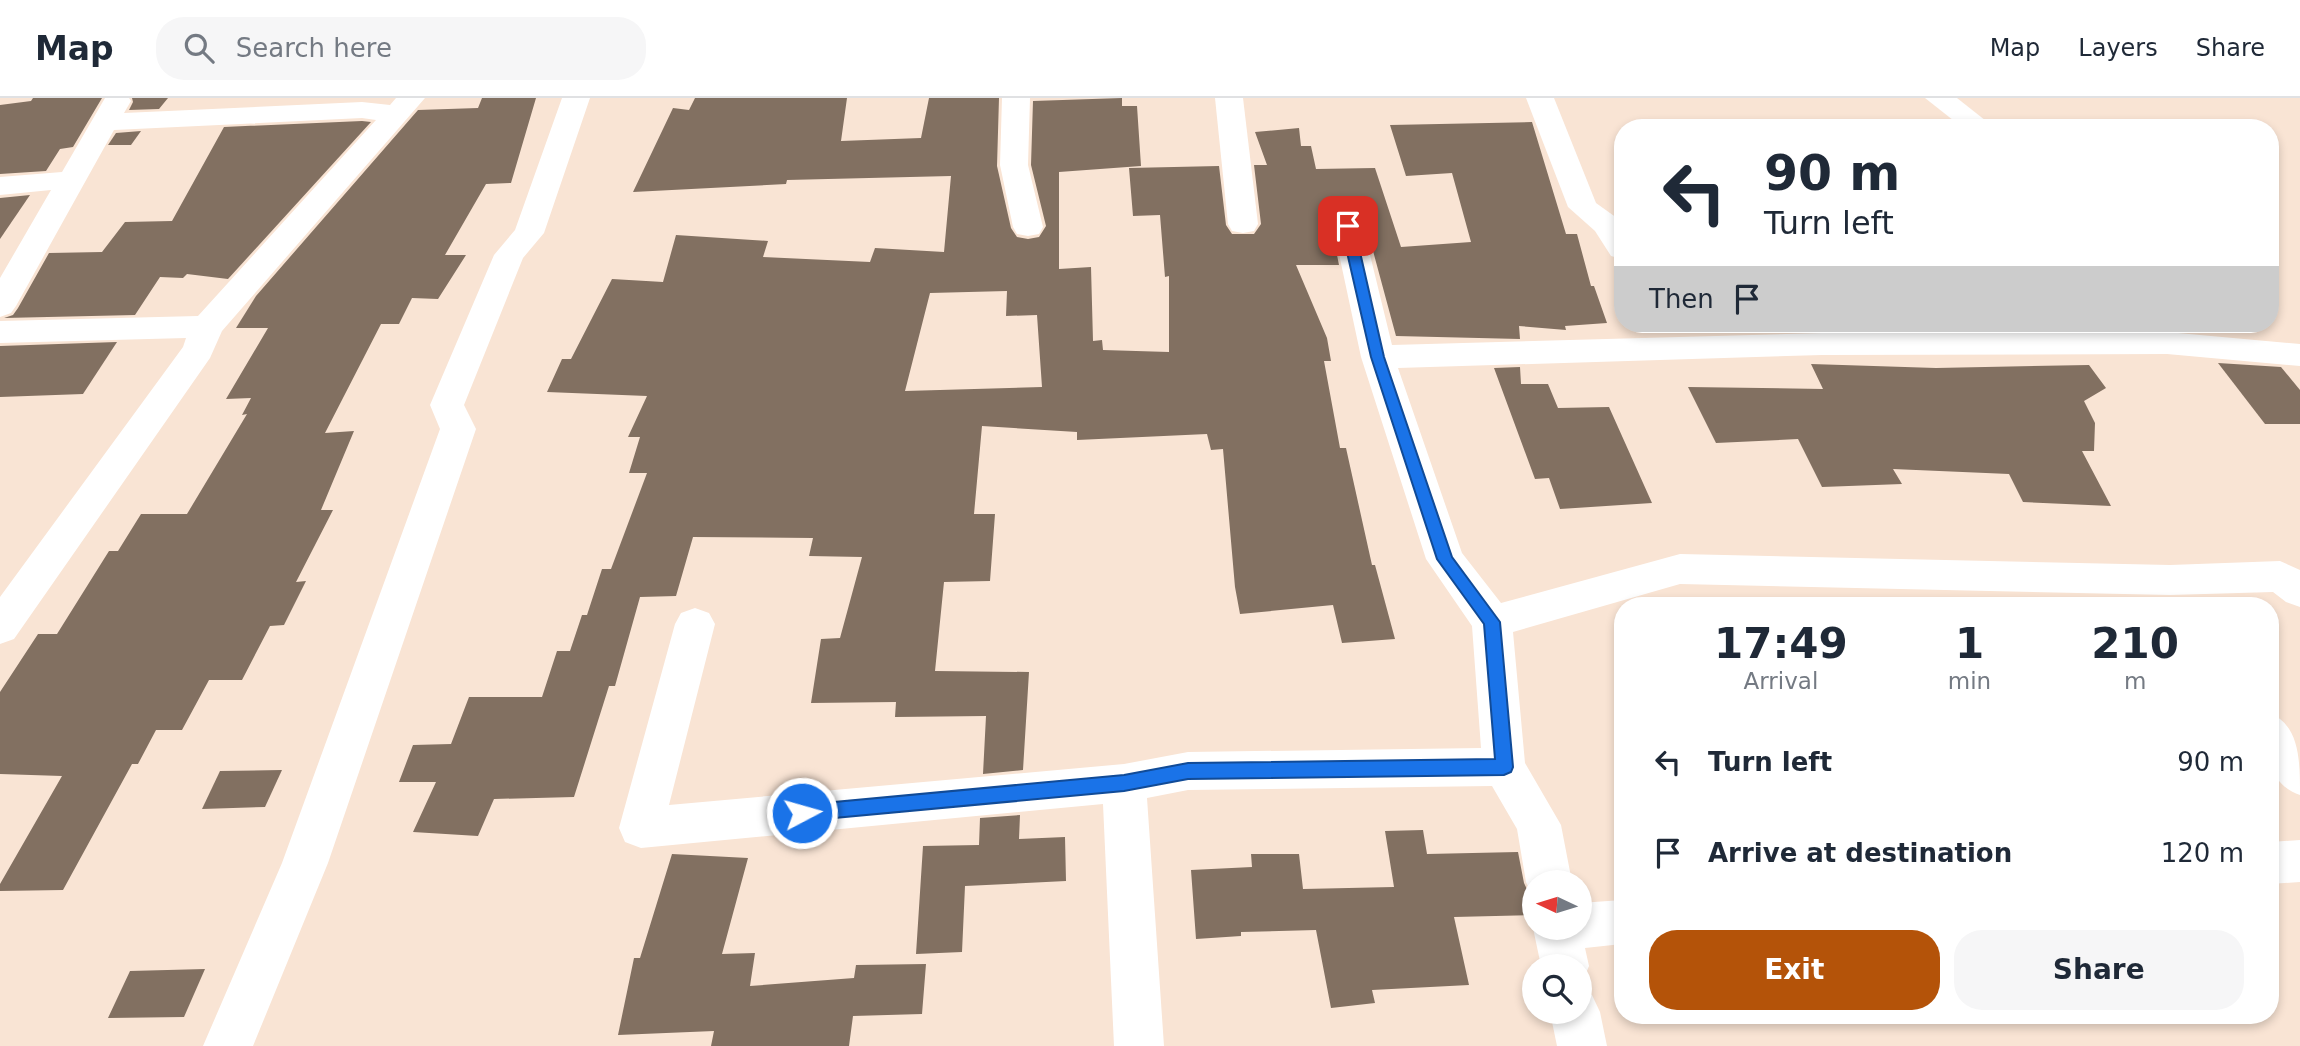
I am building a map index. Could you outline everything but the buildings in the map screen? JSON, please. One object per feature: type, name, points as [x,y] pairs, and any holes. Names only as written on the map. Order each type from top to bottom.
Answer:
[{"type":"street","points":[[228,1046],[305,863],[458,429],[447,405],[509,255],[529,233],[576,98]]},
{"type":"street","points":[[1016,98],[1014,165],[1028,227]]},
{"type":"street","points":[[1229,98],[1242,225]]},
{"type":"street","points":[[1540,98],[1583,207],[1606,225],[1614,237]]},
{"type":"street","points":[[1939,98],[1968,119]]},
{"type":"street","points":[[0,306],[112,110],[362,110],[403,106]]},
{"type":"street","points":[[0,628],[198,350],[207,327],[403,106]]},
{"type":"street","points":[[0,186],[71,180]]},
{"type":"street","points":[[1348,226],[1378,357],[1445,559],[1492,622],[1504,767],[1539,825],[1547,870]]},
{"type":"street","points":[[0,332],[207,327]]},
{"type":"street","points":[[1378,357],[1680,336],[1822,344],[2159,333],[2300,355]]},
{"type":"street","points":[[1492,622],[1680,569],[2178,593],[2280,576],[2300,592]]},
{"type":"street","points":[[695,624],[641,828],[1124,783],[1188,771],[1504,767]]},
{"type":"street","points":[[2279,744],[2300,776]]},
{"type":"street","points":[[1124,783],[1139,1046]]},
{"type":"street","points":[[2279,862],[2300,861]]},
{"type":"street","points":[[1592,925],[1614,923]]},
{"type":"street","points":[[1577,1024],[1582,1046]]},
{"type":"route","points":[[802,813],[1124,783],[1188,771],[1504,767],[1492,622],[1445,559],[1378,357],[1348,226]]}]
